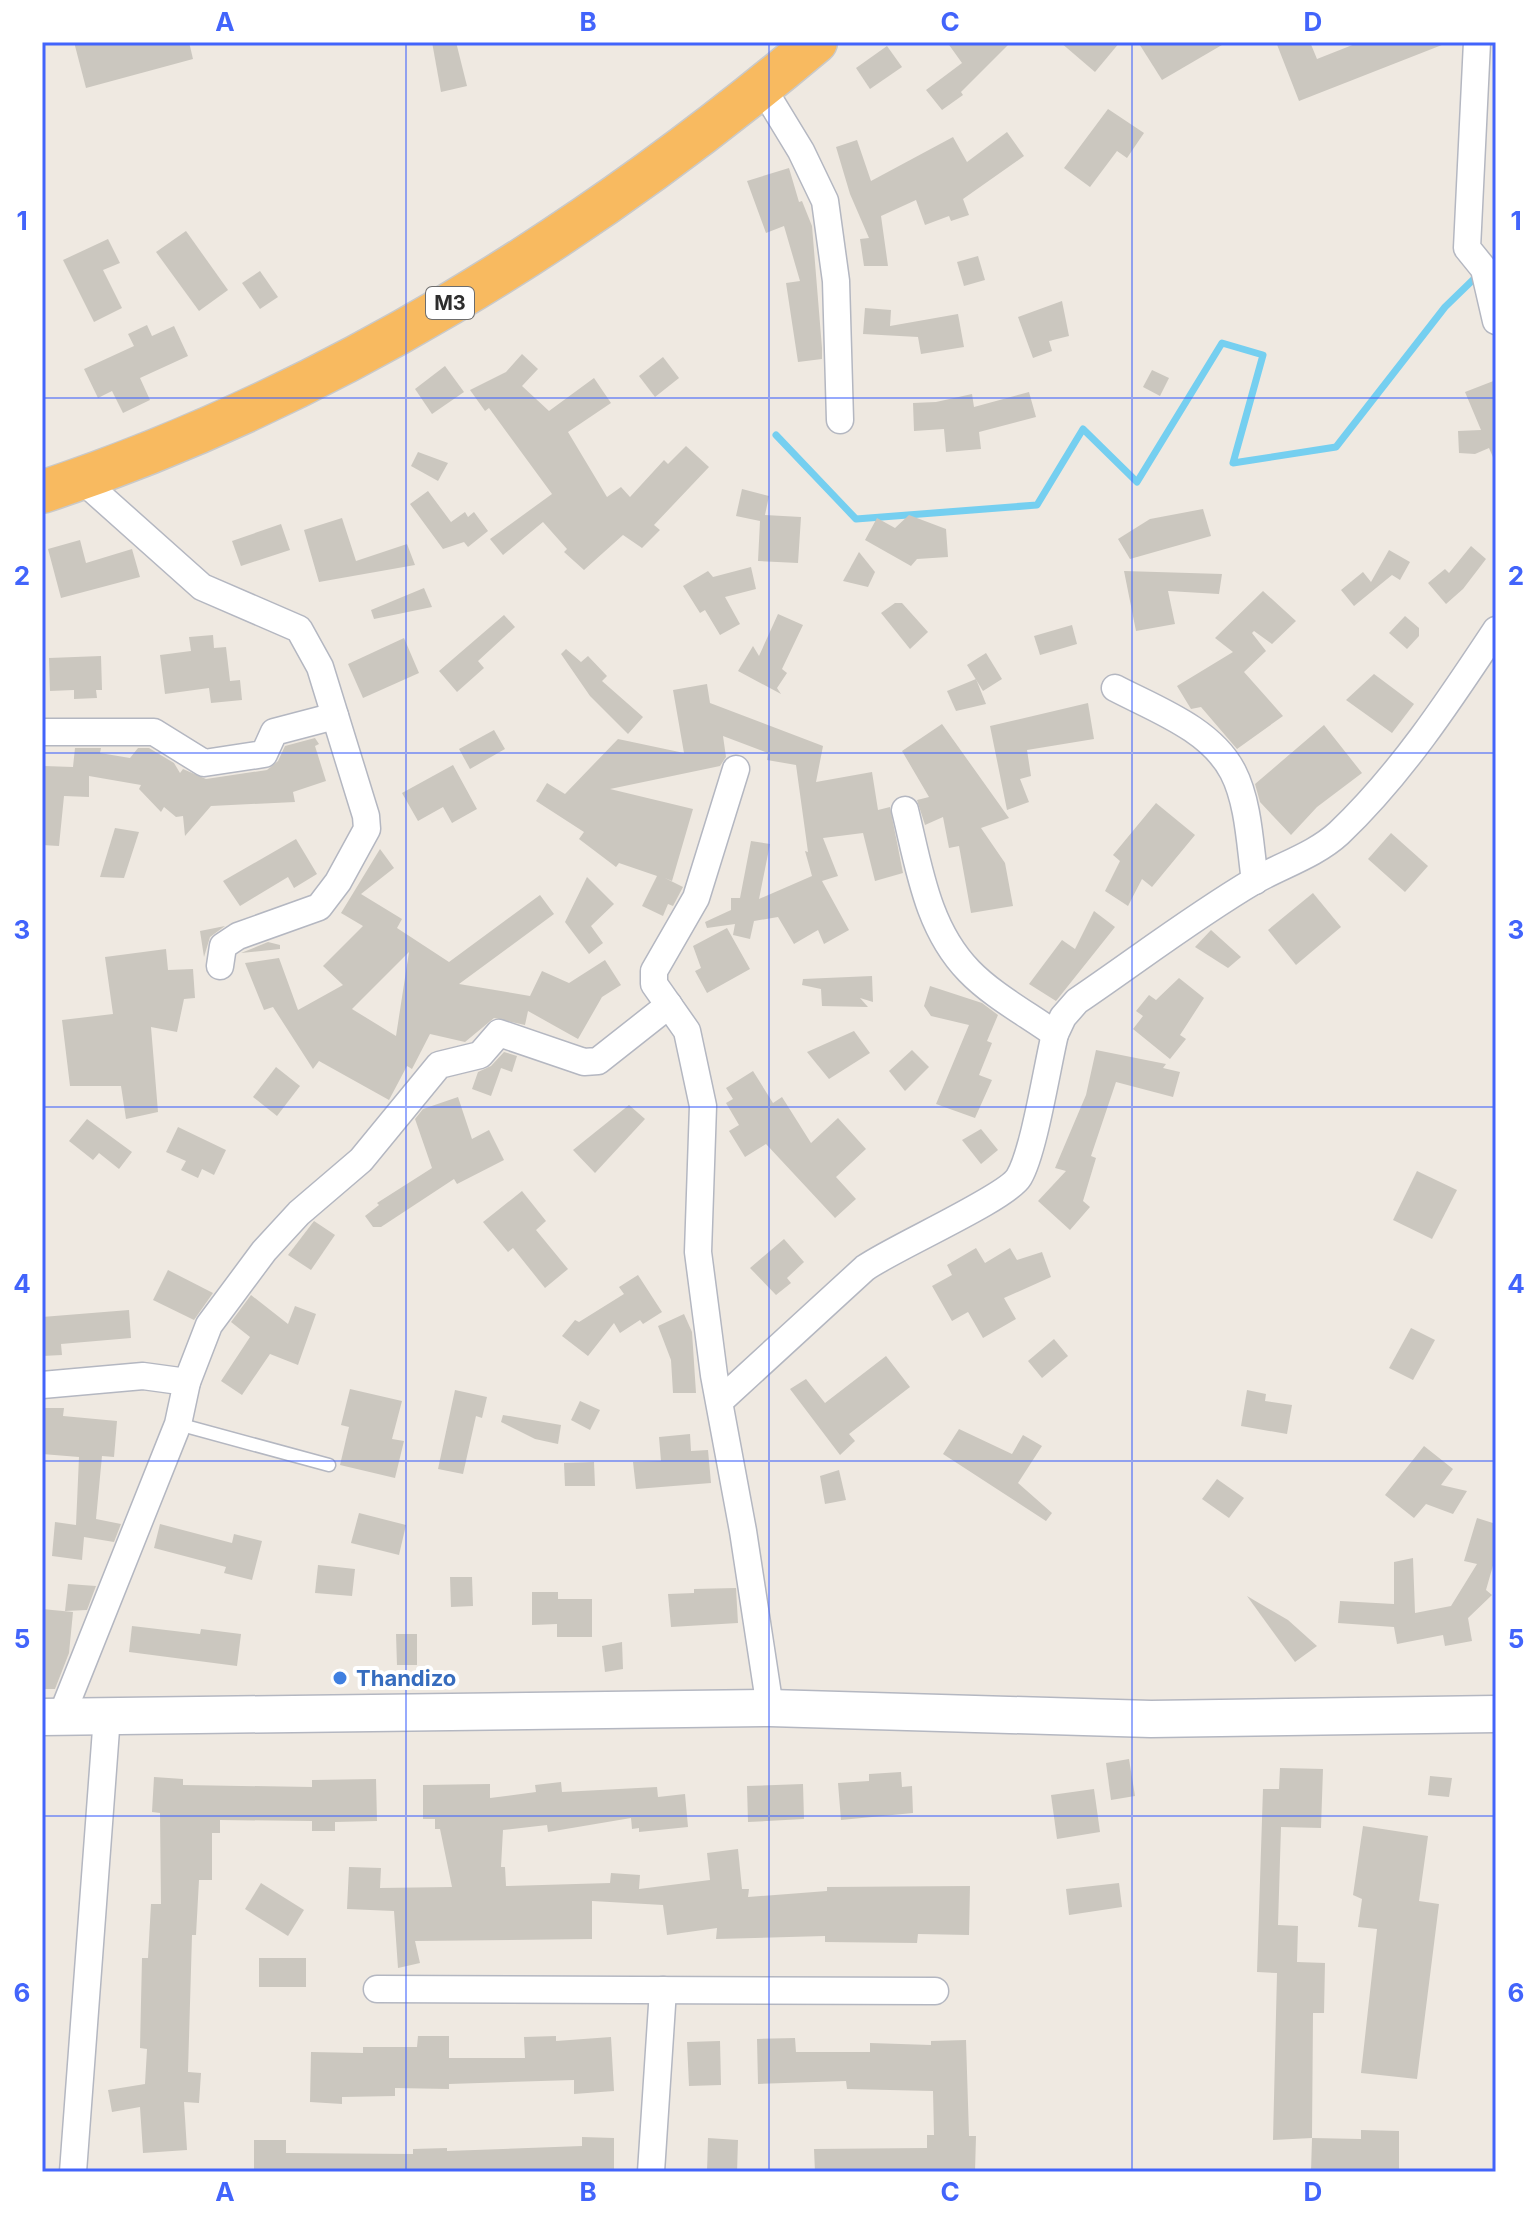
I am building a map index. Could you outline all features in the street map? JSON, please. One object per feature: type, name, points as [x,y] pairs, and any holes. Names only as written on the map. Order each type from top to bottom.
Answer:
[{"type":"highway","name":"M3","points":[[61,486],[162,449],[298,386],[467,294],[614,199],[816,42]]},
{"type":"main road","points":[[52,1717],[770,1708],[1164,1719],[1496,1714]]},
{"type":"street","points":[[1477,42],[1467,248],[1484,269],[1496,321]]},
{"type":"street","points":[[762,87],[801,151],[825,201],[836,281],[840,420]]},
{"type":"street","points":[[61,486],[202,587],[299,629],[320,667],[366,816],[367,829],[338,882],[319,907],[238,936],[223,946],[220,966]]},
{"type":"street","points":[[720,1401],[865,1268],[891,1250],[1013,1186],[1025,1160],[1055,1034],[1063,1017],[1077,1001],[1255,881],[1296,861],[1337,835],[1429,729],[1496,630]]},
{"type":"street","points":[[1115,688],[1188,727],[1223,756],[1235,775],[1245,813],[1255,881]]},
{"type":"street","points":[[42,732],[154,732],[204,763],[264,754],[274,732],[335,716]]},
{"type":"street","points":[[736,769],[696,898],[654,971],[654,984],[687,1031],[703,1106],[698,1252],[770,1708]]},
{"type":"street","points":[[905,810],[928,903],[947,945],[970,973],[1055,1034]]},
{"type":"street","points":[[52,1717],[178,1424],[187,1382],[209,1325],[264,1251],[299,1213],[361,1160],[439,1065],[480,1055],[499,1033],[584,1062],[598,1061],[669,1005]]},
{"type":"street","points":[[42,1385],[143,1376],[187,1382]]},
{"type":"street","points":[[73,2172],[107,1716]]},
{"type":"street","points":[[377,1989],[935,1991]]},
{"type":"street","points":[[651,2172],[663,1990]]},
{"type":"lane","points":[[178,1424],[329,1465]]},
{"type":"building","points":[[74,42],[189,42],[193,59],[86,88]]},
{"type":"building","points":[[432,42],[456,42],[467,86],[441,92]]},
{"type":"building","points":[[947,42],[1011,42],[961,92],[963,95],[942,110],[926,90],[962,63]]},
{"type":"building","points":[[1060,42],[1120,42],[1095,72]]},
{"type":"building","points":[[1138,42],[1227,42],[1162,80]]},
{"type":"building","points":[[1276,42],[1310,42],[1317,59],[1360,42],[1447,43],[1299,101]]},
{"type":"building","points":[[887,46],[902,67],[870,89],[856,68]]},
{"type":"building","points":[[1108,109],[1144,133],[1127,158],[1117,151],[1090,187],[1064,168]]},
{"type":"building","points":[[1007,132],[1024,156],[963,199],[969,215],[951,221],[949,216],[925,225],[916,200],[881,216],[888,266],[864,266],[860,239],[869,238],[850,194],[836,147],[857,140],[871,181],[953,137],[967,162]]},
{"type":"building","points":[[789,168],[799,202],[802,201],[812,226],[822,348],[822,359],[798,362],[786,283],[800,281],[784,226],[766,233],[747,181]]},
{"type":"building","points":[[186,231],[228,290],[199,311],[156,252]]},
{"type":"building","points":[[108,239],[120,263],[103,270],[122,308],[94,322],[63,260]]},
{"type":"building","points":[[978,256],[985,280],[964,286],[957,262]]},
{"type":"building","points":[[260,271],[278,297],[260,309],[242,283]]},
{"type":"building","points":[[1062,301],[1069,336],[1049,341],[1052,351],[1033,358],[1018,317]]},
{"type":"building","points":[[865,308],[891,310],[890,326],[958,314],[964,347],[921,354],[918,337],[863,334]]},
{"type":"building","points":[[147,325],[152,336],[174,326],[188,356],[140,378],[150,400],[123,413],[112,391],[98,398],[84,369],[134,346],[128,334]]},
{"type":"building","points":[[522,354],[538,369],[522,386],[549,411],[594,378],[611,403],[568,432],[607,497],[621,487],[630,497],[664,460],[668,464],[686,446],[709,467],[654,525],[660,530],[642,548],[623,535],[584,570],[564,552],[567,549],[543,522],[503,555],[490,539],[552,494],[489,408],[485,411],[470,390],[506,372]]},
{"type":"building","points":[[663,357],[679,378],[655,397],[639,376]]},
{"type":"building","points":[[445,366],[464,392],[432,414],[415,389]]},
{"type":"building","points":[[1152,370],[1169,378],[1160,396],[1143,387]]},
{"type":"building","points":[[1496,380],[1496,464],[1489,448],[1475,454],[1459,453],[1458,431],[1481,430],[1465,392]]},
{"type":"building","points":[[1029,392],[1036,417],[979,432],[981,449],[946,452],[944,429],[914,431],[913,403],[936,402],[972,394],[974,407]]},
{"type":"building","points":[[418,452],[448,463],[438,481],[411,466]]},
{"type":"building","points":[[742,489],[769,496],[765,515],[801,517],[798,563],[758,561],[760,521],[736,516]]},
{"type":"building","points":[[428,491],[451,522],[465,512],[468,517],[474,512],[488,531],[468,547],[464,542],[443,549],[410,504]]},
{"type":"building","points":[[1203,509],[1211,536],[1130,559],[1118,539],[1150,519]]},
{"type":"building","points":[[909,515],[946,529],[948,557],[917,559],[911,566],[865,540],[877,518],[895,528]]},
{"type":"building","points":[[342,518],[356,561],[407,544],[415,565],[319,582],[304,530]]},
{"type":"building","points":[[281,524],[290,550],[241,566],[232,541]]},
{"type":"building","points":[[80,540],[86,563],[132,549],[140,577],[61,598],[48,549]]},
{"type":"building","points":[[1471,546],[1486,559],[1463,589],[1446,604],[1428,583],[1445,569],[1449,573]]},
{"type":"building","points":[[1389,550],[1410,562],[1400,580],[1392,575],[1354,606],[1341,590],[1363,572],[1371,582]]},
{"type":"building","points":[[859,552],[875,572],[868,587],[843,581]]},
{"type":"building","points":[[751,567],[756,589],[725,597],[740,624],[720,635],[705,610],[700,613],[683,586],[708,571],[713,577]]},
{"type":"building","points":[[1124,571],[1222,574],[1219,594],[1168,591],[1175,624],[1136,631]]},
{"type":"building","points":[[424,588],[432,607],[374,619],[371,610]]},
{"type":"building","points":[[1263,591],[1296,621],[1272,644],[1254,631],[1252,633],[1266,651],[1244,672],[1283,716],[1237,749],[1201,707],[1191,709],[1177,686],[1233,652],[1215,638]]},
{"type":"building","points":[[895,603],[902,603],[928,632],[910,649],[881,613]]},
{"type":"building","points":[[778,614],[803,625],[782,669],[787,673],[777,688],[781,694],[738,671],[753,646],[759,656]]},
{"type":"building","points":[[504,615],[515,627],[478,661],[484,668],[457,692],[439,671]]},
{"type":"building","points":[[1405,616],[1419,628],[1419,636],[1407,649],[1389,633]]},
{"type":"building","points":[[1072,625],[1077,644],[1040,655],[1034,636]]},
{"type":"building","points":[[213,635],[214,648],[226,647],[230,681],[240,680],[242,700],[211,703],[209,688],[165,694],[160,655],[191,651],[189,637]]},
{"type":"building","points":[[404,638],[419,673],[363,698],[348,664]]},
{"type":"building","points":[[566,649],[581,662],[588,656],[607,676],[602,681],[643,717],[628,734],[590,696],[561,654]]},
{"type":"building","points":[[986,653],[1002,679],[983,691],[967,665]]},
{"type":"building","points":[[101,656],[102,690],[96,690],[97,698],[74,699],[74,690],[50,691],[49,658]]},
{"type":"building","points":[[1374,674],[1414,704],[1392,733],[1346,700]]},
{"type":"building","points":[[976,679],[986,704],[956,711],[947,691]]},
{"type":"building","points":[[707,684],[710,703],[823,746],[816,782],[872,772],[878,810],[890,807],[903,873],[875,881],[863,833],[823,838],[838,876],[822,881],[849,930],[824,944],[818,930],[794,944],[778,917],[754,921],[750,939],[733,935],[735,924],[707,928],[705,922],[731,910],[731,898],[740,898],[751,841],[770,844],[759,899],[812,876],[805,851],[808,852],[796,765],[767,760],[768,753],[723,736],[726,757],[720,766],[610,789],[693,809],[672,881],[665,878],[683,887],[673,906],[668,904],[663,916],[642,906],[657,876],[619,863],[616,867],[579,839],[584,832],[536,801],[547,783],[565,794],[618,739],[684,753],[673,690]]},
{"type":"building","points":[[1088,703],[1094,739],[1027,750],[1031,776],[1020,779],[1029,802],[1007,810],[990,726]]},
{"type":"building","points":[[942,724],[1009,818],[981,828],[1005,863],[1013,906],[971,913],[959,846],[949,848],[943,817],[925,825],[917,800],[929,797],[902,751]]},
{"type":"building","points":[[1324,725],[1362,773],[1317,807],[1291,835],[1260,802],[1255,784]]},
{"type":"building","points":[[494,730],[505,749],[470,769],[459,749]]},
{"type":"building","points":[[315,738],[326,781],[293,792],[295,802],[211,806],[185,836],[183,816],[176,817],[164,807],[161,812],[139,789],[141,785],[89,776],[89,797],[64,796],[59,846],[42,845],[44,766],[73,767],[75,748],[101,748],[100,753],[130,758],[138,748],[149,748],[174,763],[180,773],[183,769],[206,779],[267,770],[278,761],[285,746]]},
{"type":"building","points":[[453,765],[477,809],[452,823],[443,807],[418,821],[402,793]]},
{"type":"building","points":[[1156,803],[1195,835],[1152,887],[1142,879],[1128,906],[1105,891],[1120,861],[1113,855]]},
{"type":"building","points":[[115,828],[139,832],[124,878],[100,877]]},
{"type":"building","points":[[1391,833],[1428,866],[1405,892],[1368,859]]},
{"type":"building","points":[[296,839],[317,874],[294,888],[288,877],[240,906],[223,881]]},
{"type":"building","points":[[380,849],[394,868],[361,894],[402,919],[397,928],[449,962],[540,895],[554,914],[459,984],[530,996],[542,971],[569,983],[605,960],[621,985],[602,997],[578,1039],[528,1011],[525,1025],[494,1018],[465,1042],[430,1034],[412,1069],[407,1066],[389,1100],[319,1061],[313,1069],[273,1007],[264,1010],[245,963],[279,958],[298,1010],[343,985],[323,966],[363,926],[341,913]],"holes":[[[409,952],[396,1036],[352,1009]]]},
{"type":"building","points":[[587,877],[614,904],[591,926],[603,943],[589,954],[565,922]]},
{"type":"building","points":[[1313,893],[1341,927],[1296,965],[1268,930]]},
{"type":"building","points":[[1094,911],[1115,927],[1056,1001],[1029,984],[1062,940],[1075,949]]},
{"type":"building","points":[[225,926],[210,937],[204,957],[200,931]]},
{"type":"building","points":[[727,928],[750,969],[707,993],[695,971],[701,968],[693,946]]},
{"type":"building","points":[[1211,930],[1241,957],[1228,968],[1195,947]]},
{"type":"building","points":[[268,942],[280,945],[280,949],[241,953]]},
{"type":"building","points":[[166,949],[168,970],[193,969],[195,998],[184,999],[177,1032],[151,1027],[158,1112],[126,1119],[121,1086],[70,1086],[62,1020],[113,1014],[105,957]]},
{"type":"building","points":[[872,976],[873,1002],[860,998],[868,1007],[822,1006],[821,989],[802,985],[803,979]]},
{"type":"building","points":[[1179,978],[1204,998],[1180,1035],[1186,1039],[1170,1059],[1133,1029],[1143,1016],[1136,1011],[1149,995],[1156,1000]]},
{"type":"building","points":[[930,986],[982,1003],[998,1015],[987,1041],[992,1043],[979,1075],[992,1080],[975,1118],[936,1104],[969,1025],[931,1016],[924,1006]]},
{"type":"building","points":[[854,1031],[870,1053],[829,1079],[807,1052]]},
{"type":"building","points":[[912,1050],[929,1067],[905,1091],[889,1071]]},
{"type":"building","points":[[1096,1050],[1166,1064],[1163,1068],[1180,1072],[1173,1097],[1116,1082],[1091,1156],[1096,1158],[1083,1201],[1090,1207],[1070,1230],[1038,1201],[1066,1171],[1055,1168],[1086,1095]]},
{"type":"building","points":[[504,1052],[517,1056],[512,1072],[501,1068],[491,1096],[472,1089],[478,1072],[491,1066]]},
{"type":"building","points":[[276,1067],[300,1086],[277,1116],[253,1097]]},
{"type":"building","points":[[753,1071],[773,1103],[782,1097],[811,1143],[838,1118],[866,1149],[836,1177],[856,1199],[835,1218],[766,1144],[745,1157],[729,1131],[739,1125],[726,1103],[733,1099],[726,1088]]},
{"type":"building","points":[[458,1097],[472,1139],[489,1130],[504,1160],[457,1184],[454,1179],[381,1227],[373,1227],[365,1216],[379,1205],[377,1203],[432,1168],[415,1119],[423,1109]]},
{"type":"building","points":[[629,1105],[645,1119],[595,1173],[573,1150]]},
{"type":"building","points":[[87,1119],[132,1152],[119,1169],[99,1153],[93,1160],[69,1141]]},
{"type":"building","points":[[178,1127],[226,1150],[214,1175],[202,1169],[198,1178],[181,1170],[186,1161],[166,1152]]},
{"type":"building","points":[[981,1129],[998,1150],[981,1164],[962,1140]]},
{"type":"building","points":[[1417,1171],[1457,1190],[1432,1239],[1393,1220]]},
{"type":"building","points":[[522,1191],[546,1221],[536,1230],[568,1269],[545,1288],[513,1248],[508,1252],[483,1222]]},
{"type":"building","points":[[314,1221],[335,1235],[311,1270],[288,1255]]},
{"type":"building","points":[[784,1239],[804,1262],[787,1278],[791,1283],[776,1295],[750,1268]]},
{"type":"building","points":[[976,1248],[985,1263],[1010,1248],[1017,1260],[1042,1252],[1051,1277],[1004,1298],[1016,1319],[983,1338],[968,1312],[952,1321],[932,1286],[952,1275],[947,1265]]},
{"type":"building","points":[[168,1270],[213,1293],[194,1320],[153,1300]]},
{"type":"building","points":[[638,1275],[662,1312],[643,1324],[640,1320],[620,1333],[614,1323],[588,1356],[562,1336],[575,1320],[579,1322],[624,1294],[619,1287]]},
{"type":"building","points":[[251,1295],[288,1324],[295,1306],[316,1314],[298,1365],[270,1354],[242,1395],[221,1381],[250,1337],[231,1322]]},
{"type":"building","points":[[129,1310],[131,1338],[61,1344],[62,1355],[42,1356],[42,1317]]},
{"type":"building","points":[[684,1314],[692,1332],[696,1393],[673,1393],[671,1360],[658,1326]]},
{"type":"building","points":[[1411,1328],[1435,1340],[1413,1380],[1389,1368]]},
{"type":"building","points":[[1054,1339],[1068,1356],[1042,1378],[1028,1361]]},
{"type":"building","points":[[886,1356],[910,1387],[849,1434],[855,1441],[840,1455],[790,1389],[806,1379],[825,1403]]},
{"type":"building","points":[[350,1389],[402,1401],[392,1439],[404,1441],[395,1478],[340,1465],[349,1427],[341,1425]]},
{"type":"building","points":[[455,1390],[487,1397],[482,1418],[476,1416],[463,1474],[438,1469]]},
{"type":"building","points":[[1247,1390],[1266,1394],[1265,1401],[1292,1405],[1287,1434],[1241,1426]]},
{"type":"building","points":[[580,1401],[600,1410],[590,1430],[571,1420]]},
{"type":"building","points":[[42,1408],[64,1408],[63,1416],[117,1421],[114,1457],[102,1456],[96,1519],[121,1524],[114,1542],[84,1537],[82,1560],[52,1556],[55,1522],[76,1525],[79,1457],[42,1454]]},
{"type":"building","points":[[503,1415],[561,1425],[558,1444],[535,1439],[501,1422]]},
{"type":"building","points":[[959,1429],[1012,1454],[1023,1435],[1042,1446],[1018,1483],[1052,1513],[1046,1521],[943,1454]]},
{"type":"building","points":[[690,1434],[691,1451],[708,1450],[711,1483],[636,1489],[633,1462],[661,1461],[659,1437]]},
{"type":"building","points":[[1424,1446],[1453,1469],[1441,1485],[1467,1491],[1453,1514],[1426,1504],[1414,1518],[1385,1495]]},
{"type":"building","points":[[594,1462],[595,1486],[565,1486],[564,1463]]},
{"type":"building","points":[[839,1470],[846,1500],[825,1504],[820,1476]]},
{"type":"building","points":[[1217,1479],[1244,1498],[1229,1518],[1202,1499]]},
{"type":"building","points":[[359,1513],[406,1525],[399,1555],[351,1543]]},
{"type":"building","points":[[1477,1518],[1496,1524],[1496,1555],[1486,1590],[1492,1595],[1468,1618],[1472,1641],[1445,1646],[1443,1635],[1397,1644],[1394,1627],[1338,1623],[1340,1601],[1394,1604],[1394,1562],[1413,1558],[1415,1613],[1451,1606],[1477,1564],[1464,1561]]},
{"type":"building","points":[[160,1524],[232,1543],[234,1534],[262,1541],[252,1580],[224,1573],[226,1567],[154,1548]]},
{"type":"building","points":[[318,1565],[355,1569],[352,1596],[315,1593]]},
{"type":"building","points":[[450,1577],[472,1577],[473,1606],[451,1607]]},
{"type":"building","points":[[68,1584],[96,1586],[87,1610],[65,1611]]},
{"type":"building","points":[[736,1588],[738,1623],[671,1627],[668,1594],[694,1593],[694,1589]]},
{"type":"building","points":[[532,1592],[558,1592],[558,1599],[592,1599],[592,1637],[557,1637],[557,1624],[532,1625]]},
{"type":"building","points":[[1247,1596],[1288,1620],[1317,1646],[1295,1662]]},
{"type":"building","points":[[42,1609],[73,1612],[69,1653],[55,1689],[42,1689]]},
{"type":"building","points":[[132,1626],[200,1634],[201,1629],[241,1634],[237,1666],[129,1652]]},
{"type":"building","points":[[396,1634],[417,1634],[417,1665],[397,1665]]},
{"type":"building","points":[[622,1642],[623,1669],[605,1672],[602,1646]]},
{"type":"building","points":[[1129,1759],[1135,1796],[1111,1800],[1106,1763]]},
{"type":"building","points":[[1280,1768],[1323,1769],[1321,1828],[1281,1827],[1278,1925],[1298,1926],[1297,1962],[1325,1963],[1324,2013],[1313,2013],[1312,2138],[1273,2140],[1277,1973],[1257,1972],[1263,1789],[1279,1789]]},
{"type":"building","points":[[901,1772],[902,1787],[912,1786],[913,1813],[841,1820],[838,1783],[869,1781],[869,1774]]},
{"type":"building","points":[[1430,1776],[1452,1778],[1449,1797],[1428,1795]]},
{"type":"building","points":[[154,1777],[183,1779],[183,1785],[312,1787],[312,1780],[376,1779],[377,1821],[335,1822],[335,1831],[312,1831],[312,1821],[220,1820],[220,1833],[212,1833],[212,1880],[199,1880],[196,1935],[192,1935],[188,2072],[201,2073],[199,2103],[184,2102],[187,2150],[143,2153],[140,2107],[112,2112],[108,2090],[145,2084],[147,2049],[140,2048],[142,1958],[148,1958],[151,1904],[161,1904],[160,1813],[152,1812]]},
{"type":"building","points":[[561,1782],[562,1792],[657,1787],[658,1797],[685,1794],[688,1827],[639,1832],[639,1828],[632,1829],[631,1818],[548,1832],[547,1825],[503,1830],[501,1867],[505,1867],[506,1886],[610,1883],[611,1873],[640,1875],[639,1889],[710,1880],[707,1853],[738,1849],[742,1889],[749,1889],[748,1897],[827,1891],[827,1887],[970,1886],[969,1935],[918,1934],[917,1943],[825,1942],[825,1936],[716,1939],[717,1928],[667,1935],[663,1905],[592,1901],[592,1939],[415,1941],[420,1963],[398,1968],[394,1911],[347,1909],[349,1867],[381,1868],[380,1888],[452,1887],[440,1829],[435,1829],[435,1819],[423,1819],[423,1785],[490,1784],[490,1798],[536,1792],[535,1785]]},
{"type":"building","points":[[803,1784],[804,1819],[748,1822],[747,1786]]},
{"type":"building","points":[[1094,1789],[1100,1832],[1057,1839],[1051,1795]]},
{"type":"building","points":[[1363,1826],[1428,1836],[1419,1901],[1439,1904],[1417,2079],[1361,2073],[1377,1929],[1358,1927],[1362,1899],[1353,1895]]},
{"type":"building","points":[[261,1883],[304,1910],[288,1936],[245,1909]]},
{"type":"building","points":[[1119,1883],[1122,1907],[1069,1915],[1066,1889]]},
{"type":"building","points":[[259,1958],[306,1958],[306,1987],[259,1987]]},
{"type":"building","points":[[418,2036],[449,2036],[449,2058],[525,2058],[524,2037],[556,2036],[556,2041],[611,2037],[614,2091],[574,2094],[574,2080],[449,2084],[449,2089],[395,2088],[395,2096],[342,2097],[342,2104],[310,2102],[311,2052],[363,2053],[363,2047],[417,2047]]},
{"type":"building","points":[[795,2038],[796,2052],[870,2052],[870,2043],[931,2045],[931,2041],[966,2040],[969,2136],[976,2136],[975,2172],[815,2172],[814,2149],[927,2148],[927,2135],[934,2135],[933,2091],[847,2089],[846,2081],[758,2084],[757,2039]]},
{"type":"building","points":[[720,2041],[721,2085],[689,2086],[687,2042]]},
{"type":"building","points":[[1361,2130],[1399,2131],[1399,2172],[1311,2172],[1312,2138],[1361,2139]]},
{"type":"building","points":[[582,2137],[614,2138],[614,2172],[254,2172],[254,2140],[286,2140],[286,2153],[413,2154],[413,2149],[447,2148],[447,2151],[582,2146]]},
{"type":"building","points":[[708,2138],[738,2140],[737,2172],[707,2172]]},
{"type":"waterway","points":[[776,435],[856,519],[1037,505],[1083,429],[1137,482],[1222,343],[1263,355],[1233,463],[1336,447],[1445,307],[1480,273]]},
{"type":"place","name":"Thandizo","points":[[340,1678]]}]
